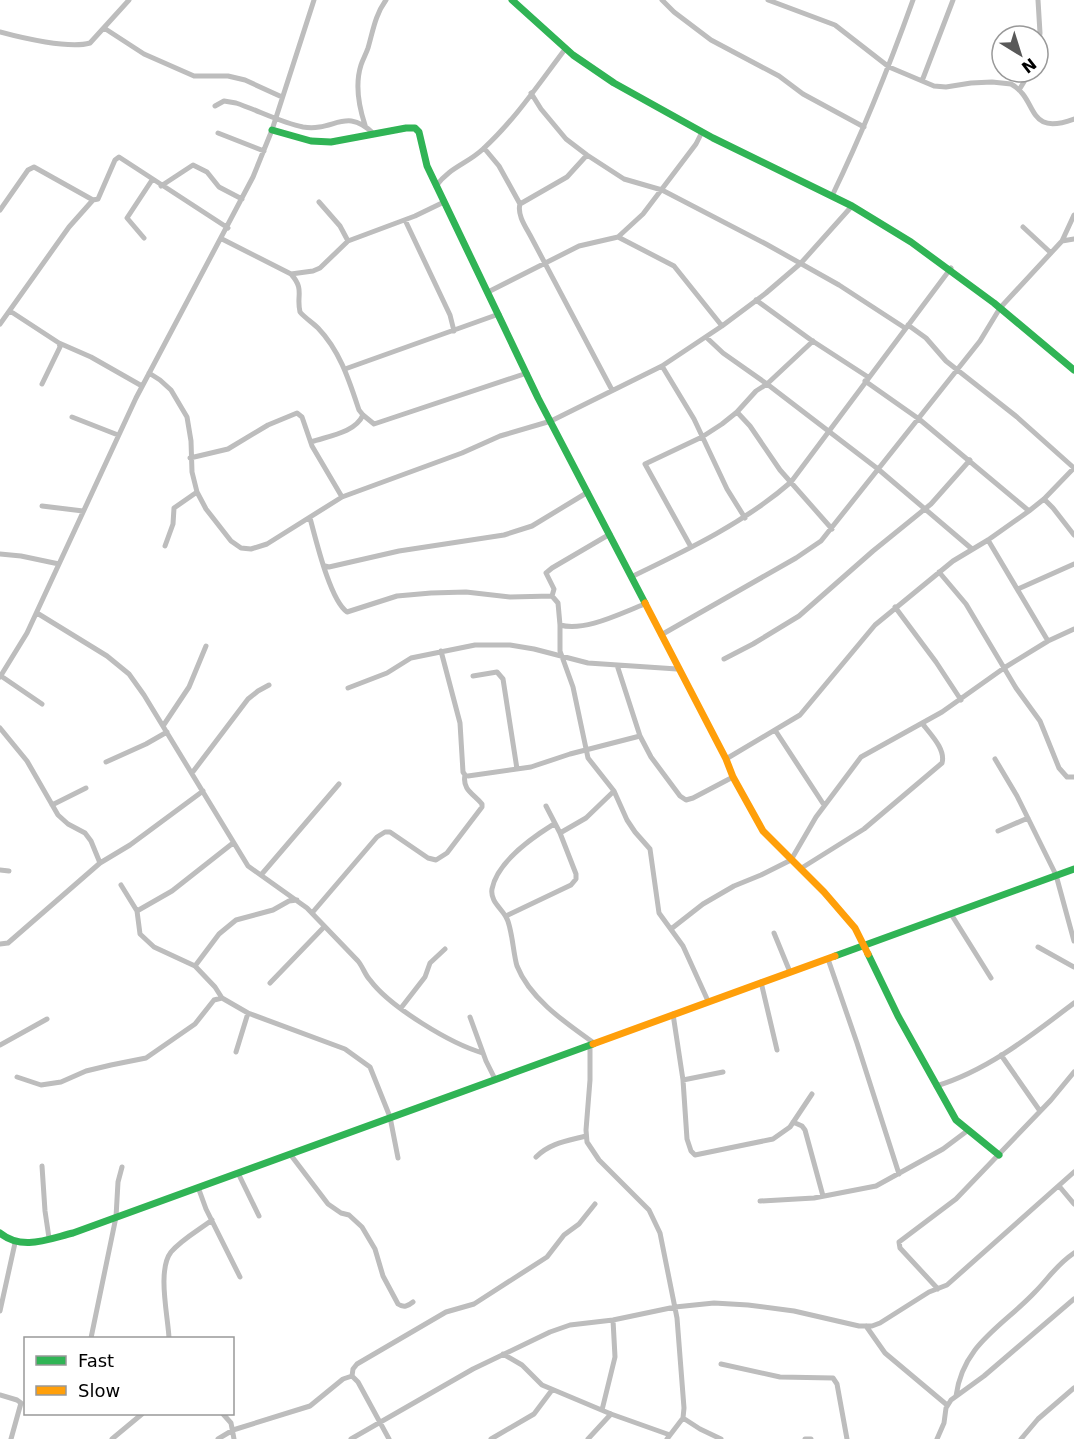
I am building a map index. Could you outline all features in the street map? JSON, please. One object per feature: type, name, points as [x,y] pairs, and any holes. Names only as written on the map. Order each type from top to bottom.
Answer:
[{"type":"street","points":[[0,32],[81,46],[90,43],[129,0]]},
{"type":"street","points":[[42,704],[1,676],[37,613],[142,386],[242,199],[272,130],[314,0]]},
{"type":"street","points":[[365,125],[360,110],[358,77],[368,49],[372,27],[386,0]]},
{"type":"street","points":[[512,0],[594,70],[657,108],[852,206],[915,242],[951,268],[1074,370]]},
{"type":"street","points":[[662,0],[711,40],[779,76],[819,103],[864,127]]},
{"type":"street","points":[[768,0],[835,25],[890,67],[922,81],[946,87],[992,82],[1011,84],[1019,90],[1033,113],[1041,121],[1062,124],[1074,119]]},
{"type":"street","points":[[832,196],[890,67],[913,0]]},
{"type":"street","points":[[922,81],[953,0]]},
{"type":"street","points":[[1038,0],[1039,24]]},
{"type":"street","points":[[104,28],[144,54],[194,76],[228,76],[282,97]]},
{"type":"street","points":[[436,186],[445,175],[484,148],[566,48]]},
{"type":"street","points":[[1019,90],[1023,84]]},
{"type":"street","points":[[531,93],[566,139],[624,179],[662,190],[801,263],[906,327],[920,333],[944,359],[1074,468],[1029,511],[939,572],[875,625],[800,716],[726,759]]},
{"type":"street","points":[[524,101],[541,109]]},
{"type":"street","points":[[215,106],[224,102],[236,103],[307,127],[353,120],[365,125],[374,134]]},
{"type":"street","points":[[353,120],[360,110]]},
{"type":"street","points":[[272,130],[319,142],[415,128],[419,132],[427,165],[436,186],[526,373],[677,669],[763,831],[847,918],[864,945],[898,1017],[956,1120],[999,1155]]},
{"type":"street","points":[[488,292],[587,243],[618,237],[643,214],[696,144],[702,132]]},
{"type":"street","points":[[218,133],[264,150]]},
{"type":"street","points":[[484,148],[499,166],[520,204],[522,219],[612,390]]},
{"type":"street","points":[[520,204],[567,177],[587,155]]},
{"type":"street","points":[[0,324],[69,227],[93,200],[98,199],[115,160],[119,158],[228,228]]},
{"type":"street","points":[[161,186],[193,165],[207,172],[219,187],[242,199]]},
{"type":"street","points":[[0,210],[28,170],[34,168],[93,200]]},
{"type":"street","points":[[432,176],[445,175]]},
{"type":"street","points":[[144,238],[127,218],[152,180]]},
{"type":"street","points":[[319,202],[340,226],[348,241]]},
{"type":"street","points":[[291,274],[320,268],[348,241],[405,220],[444,202]]},
{"type":"street","points":[[149,373],[166,385],[179,401],[187,417],[190,431],[190,458],[197,492],[221,531],[242,548],[251,549],[267,544],[342,497],[462,453],[500,436],[551,421],[662,366],[722,326],[801,263],[852,206]]},
{"type":"street","points":[[661,635],[810,550],[832,529],[980,340],[1000,308],[1062,241],[1074,215]]},
{"type":"street","points":[[405,220],[450,315],[454,331]]},
{"type":"street","points":[[1023,227],[1051,253]]},
{"type":"street","points":[[618,237],[674,266],[722,326]]},
{"type":"street","points":[[222,239],[291,274],[298,282],[300,312],[327,339],[345,369],[363,415],[370,422],[378,424],[526,373]]},
{"type":"street","points":[[1062,241],[1074,239]]},
{"type":"street","points":[[631,577],[745,518],[779,494],[791,482],[951,268]]},
{"type":"street","points":[[298,282],[304,273]]},
{"type":"street","points":[[756,300],[919,418],[1029,511]]},
{"type":"street","points":[[10,310],[59,343],[91,357],[142,386]]},
{"type":"street","points":[[345,369],[499,315]]},
{"type":"street","points":[[706,337],[723,353],[878,469],[972,549]]},
{"type":"street","points":[[691,547],[645,464],[702,437],[737,412],[756,391],[767,384],[813,341]]},
{"type":"street","points":[[42,384],[60,347],[59,343]]},
{"type":"street","points":[[662,366],[694,419],[727,489],[745,518]]},
{"type":"street","points":[[737,412],[750,426],[780,470],[832,529]]},
{"type":"street","points":[[190,458],[228,449],[268,425],[293,413],[299,413],[311,442],[342,497]]},
{"type":"street","points":[[311,442],[350,429],[363,415]]},
{"type":"street","points":[[72,417],[118,435]]},
{"type":"street","points":[[724,659],[799,616],[926,508],[970,460]]},
{"type":"street","points":[[165,546],[173,524],[174,508],[197,492]]},
{"type":"street","points":[[325,566],[399,551],[504,535],[532,526],[588,492]]},
{"type":"street","points":[[1044,499],[1074,535]]},
{"type":"street","points":[[42,507],[83,511]]},
{"type":"street","points":[[310,518],[328,578],[347,612],[397,596],[431,593],[466,592],[510,597],[552,596]]},
{"type":"street","points":[[552,596],[554,589],[546,575],[547,572],[610,534]]},
{"type":"street","points":[[988,540],[1048,641]]},
{"type":"street","points":[[0,554],[59,564]]},
{"type":"street","points":[[1018,589],[1074,564]]},
{"type":"street","points":[[939,572],[966,604],[1004,668],[1045,730],[1059,768],[1067,777],[1074,777]]},
{"type":"street","points":[[552,596],[558,603],[562,656],[573,687],[585,750],[592,765],[614,791],[635,832],[650,849],[659,913],[683,945],[708,1001]]},
{"type":"street","points":[[561,625],[570,628],[587,625],[645,604]]},
{"type":"street","points":[[896,607],[961,700]]},
{"type":"street","points":[[37,613],[107,656],[135,682],[248,866],[298,900],[358,961],[369,979],[401,1008],[438,1034],[457,1044],[483,1053]]},
{"type":"street","points":[[671,930],[703,904],[734,886],[791,860],[824,805],[861,757],[961,700],[1004,668],[1048,641],[1074,629]]},
{"type":"street","points":[[348,688],[387,673],[411,658],[475,645],[510,645],[588,663],[677,669]]},
{"type":"street","points":[[163,726],[189,687],[206,646]]},
{"type":"street","points":[[312,913],[355,861],[377,837],[385,832],[397,835],[428,858],[441,859],[482,807],[480,800],[465,786],[460,723],[441,651]]},
{"type":"street","points":[[618,665],[640,736],[651,757],[680,796],[686,800],[693,798],[733,777]]},
{"type":"street","points":[[473,676],[496,672],[503,679],[517,769]]},
{"type":"street","points":[[192,773],[249,699],[258,690],[269,685]]},
{"type":"street","points":[[800,869],[864,829],[942,763],[944,757],[942,751],[922,723]]},
{"type":"street","points":[[0,728],[27,761],[62,820],[85,833],[91,841],[100,863]]},
{"type":"street","points":[[776,730],[824,805]]},
{"type":"street","points":[[106,762],[167,732]]},
{"type":"street","points":[[465,775],[531,767],[640,736]]},
{"type":"street","points":[[995,759],[1056,875],[1074,941]]},
{"type":"street","points":[[261,875],[339,784]]},
{"type":"street","points":[[52,805],[86,788]]},
{"type":"street","points":[[0,944],[5,945],[16,937],[100,863],[130,845],[203,791]]},
{"type":"street","points":[[560,833],[586,818],[614,791]]},
{"type":"street","points":[[506,916],[571,885],[576,879],[560,833],[546,806]]},
{"type":"street","points":[[998,831],[1028,818]]},
{"type":"street","points":[[554,824],[531,838],[518,850],[498,876],[492,893],[499,909],[506,916],[517,965],[526,983],[550,1009],[592,1044]]},
{"type":"street","points":[[137,910],[172,891],[233,843]]},
{"type":"street","points":[[0,870],[9,871]]},
{"type":"street","points":[[0,1233],[4,1238],[15,1243],[25,1243],[73,1233],[1074,870]]},
{"type":"street","points":[[121,885],[137,910],[138,928],[146,941],[195,966],[222,998],[248,1013],[345,1049],[370,1067],[376,1077],[380,1094],[390,1117],[398,1158]]},
{"type":"street","points":[[195,966],[227,926],[250,915],[273,910],[289,901],[298,900]]},
{"type":"street","points":[[951,914],[991,978]]},
{"type":"street","points":[[270,983],[324,927]]},
{"type":"street","points":[[774,933],[790,972]]},
{"type":"street","points":[[1038,946],[1074,967]]},
{"type":"street","points":[[401,1008],[425,977],[430,963],[445,949]]},
{"type":"street","points":[[828,959],[857,1042],[898,1174]]},
{"type":"street","points":[[761,982],[777,1050]]},
{"type":"street","points":[[17,1077],[41,1085],[61,1082],[86,1071],[146,1058],[195,1024],[214,1000],[222,998]]},
{"type":"street","points":[[936,1086],[1001,1055],[1074,1003]]},
{"type":"street","points":[[236,1052],[248,1013]]},
{"type":"street","points":[[673,1014],[683,1080],[687,1139],[695,1155],[772,1139],[790,1127],[812,1094]]},
{"type":"street","points":[[470,1017],[495,1079]]},
{"type":"street","points":[[0,1045],[47,1019]]},
{"type":"street","points":[[503,1354],[522,1365],[537,1381],[552,1390],[668,1437],[683,1418],[675,1307],[665,1250],[653,1217],[643,1203],[599,1160],[589,1146],[586,1136],[592,1044]]},
{"type":"street","points":[[1001,1055],[1040,1111]]},
{"type":"street","points":[[683,1080],[723,1072]]},
{"type":"street","points":[[938,1289],[900,1248],[899,1242],[947,1206],[999,1155],[1074,1072]]},
{"type":"street","points":[[793,1122],[805,1130],[823,1196]]},
{"type":"street","points":[[760,1201],[823,1196],[870,1187],[944,1149],[967,1131]]},
{"type":"street","points":[[536,1157],[543,1150],[557,1143],[586,1136]]},
{"type":"street","points":[[290,1154],[328,1204],[341,1213],[349,1215],[362,1227],[375,1249],[383,1276],[398,1304],[408,1306],[413,1302]]},
{"type":"street","points":[[42,1166],[49,1238]]},
{"type":"street","points":[[91,1337],[116,1217],[118,1182],[122,1167]]},
{"type":"street","points":[[351,1439],[473,1369],[558,1329],[675,1307],[714,1303],[794,1311],[866,1326],[880,1323],[929,1292],[947,1285],[1074,1172]]},
{"type":"street","points":[[238,1173],[259,1216]]},
{"type":"street","points":[[1059,1186],[1074,1204]]},
{"type":"street","points":[[198,1187],[240,1277]]},
{"type":"street","points":[[352,1376],[357,1364],[446,1311],[474,1304],[547,1257],[564,1235],[579,1224],[595,1204]]},
{"type":"street","points":[[169,1337],[165,1309],[167,1258],[178,1245],[212,1220]]},
{"type":"street","points":[[0,1311],[15,1243]]},
{"type":"street","points":[[956,1396],[959,1377],[973,1351],[1074,1253]]},
{"type":"street","points":[[937,1439],[944,1423],[947,1405],[1074,1299]]},
{"type":"street","points":[[602,1410],[615,1357],[613,1320]]},
{"type":"street","points":[[866,1326],[885,1353],[947,1405]]},
{"type":"street","points":[[720,1364],[773,1376],[833,1377],[837,1384],[847,1439]]},
{"type":"street","points":[[352,1376],[358,1382],[389,1439]]},
{"type":"street","points":[[218,1439],[233,1430],[310,1406],[343,1379],[352,1376]]},
{"type":"street","points":[[1021,1439],[1038,1419],[1074,1388]]},
{"type":"street","points":[[491,1439],[534,1414],[552,1390]]},
{"type":"street","points":[[0,1395],[21,1403],[11,1439]]},
{"type":"street","points":[[588,1439],[611,1414]]},
{"type":"street","points":[[112,1439],[140,1415]]},
{"type":"street","points":[[224,1415],[233,1430],[234,1439]]},
{"type":"street","points":[[683,1418],[721,1439]]},
{"type":"street","points":[[805,1439],[811,1439]]},
{"type":"traffic: fast","points":[[512,0],[573,55],[614,83],[713,138],[852,206],[911,242],[994,303],[1074,370]]},
{"type":"traffic: fast","points":[[272,130],[311,141],[331,142],[406,128],[415,128],[419,132],[427,166],[538,398],[645,603]]},
{"type":"traffic: fast","points":[[835,956],[1074,869]]},
{"type":"traffic: fast","points":[[868,954],[898,1016],[956,1120],[999,1155]]},
{"type":"traffic: fast","points":[[0,1233],[8,1238],[26,1242],[73,1233],[593,1044]]},
{"type":"traffic: slow","points":[[645,603],[726,759],[733,777],[763,831],[824,892],[855,928],[868,954]]},
{"type":"traffic: slow","points":[[593,1044],[835,956]]}]
